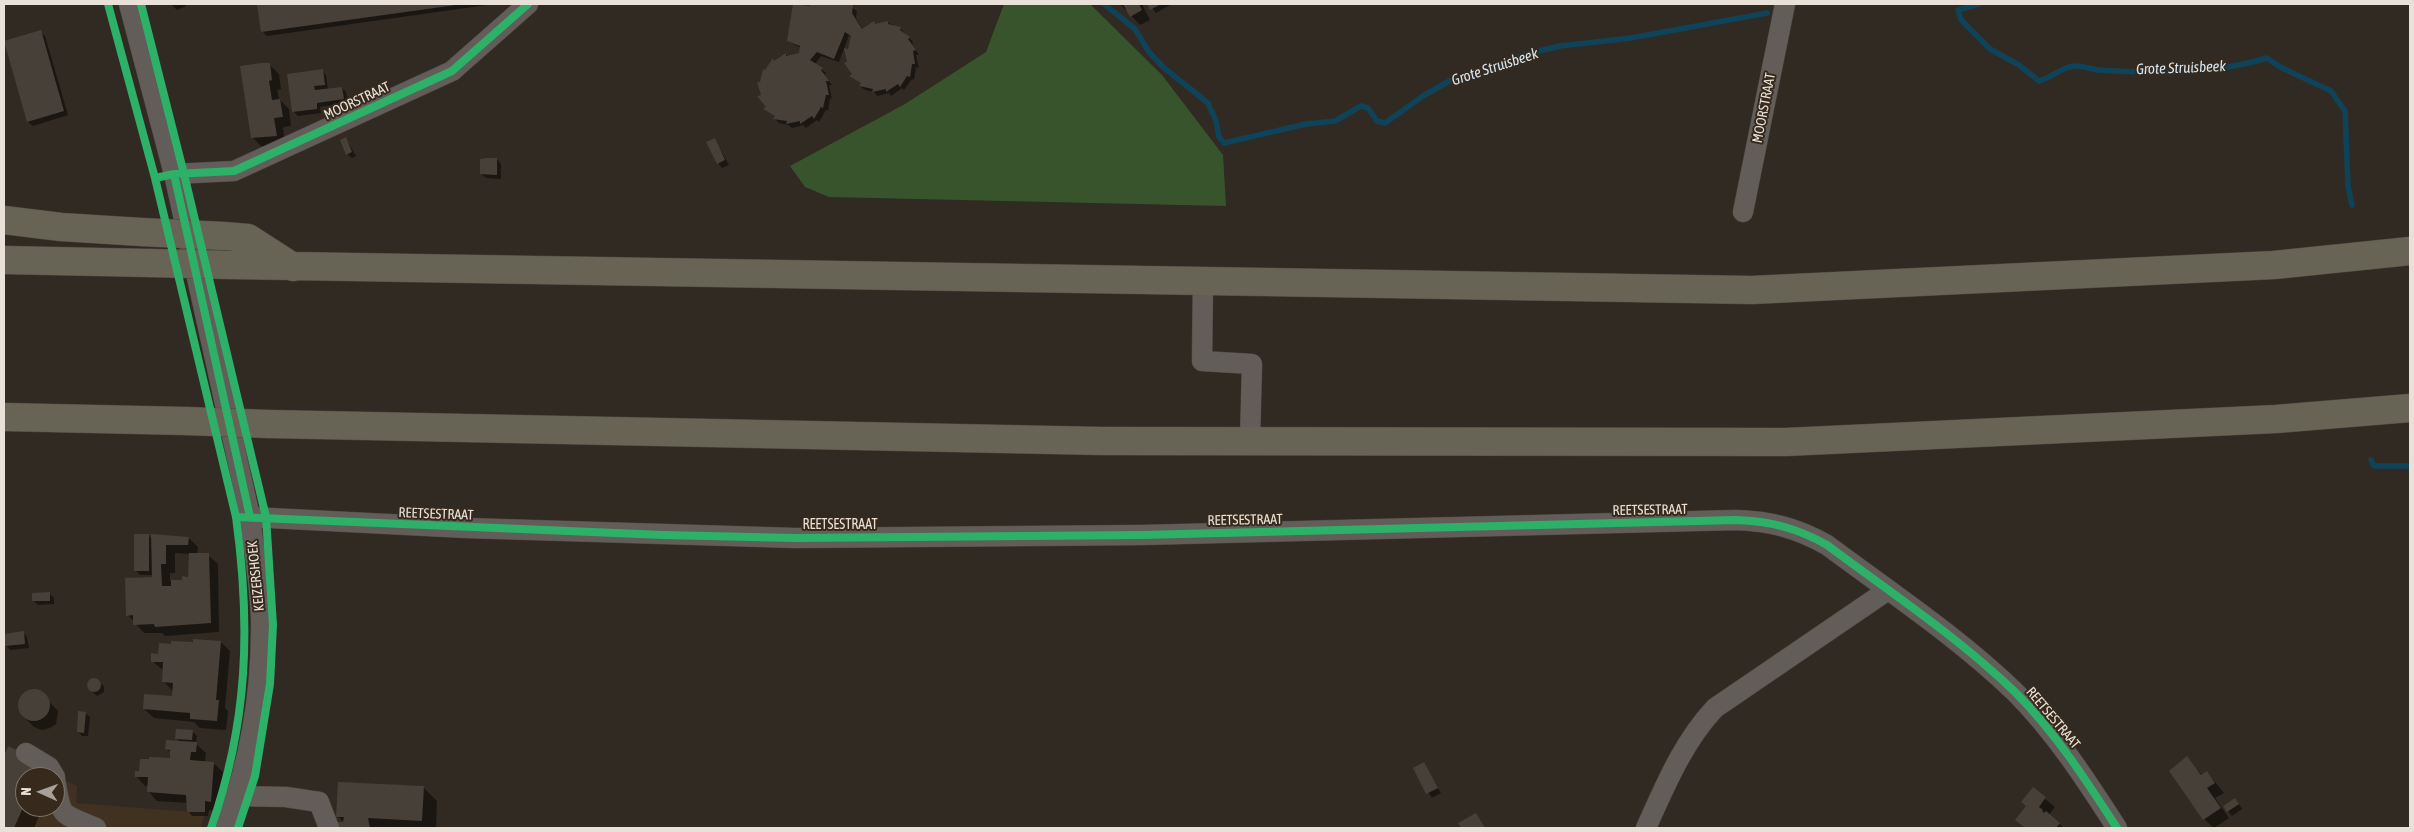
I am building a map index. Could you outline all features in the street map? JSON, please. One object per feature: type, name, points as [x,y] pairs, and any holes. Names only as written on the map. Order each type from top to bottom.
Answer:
[{"type":"highway","points":[[4,220],[61,227],[248,238],[294,268]]},
{"type":"highway","points":[[4,260],[294,268],[1203,280],[1752,290],[2274,265],[2410,251]]},
{"type":"highway","points":[[4,417],[1092,440],[1786,442],[2276,419],[2410,408]]},
{"type":"street","name":"KEIZERSHOEK","points":[[129,4],[174,174],[250,517],[261,618],[260,659],[254,719],[236,796],[225,828]]},
{"type":"street","name":"MOORSTRAAT","points":[[174,174],[234,171],[452,72],[528,4]]},
{"type":"street","name":"MOORSTRAAT","points":[[1742,212],[1785,4]]},
{"type":"street","points":[[1203,280],[1202,361],[1252,364],[1250,441]]},
{"type":"street","name":"REETSESTRAAT","points":[[250,517],[466,528],[795,538],[1122,536],[1736,520],[1764,521],[1804,532],[1827,545],[1971,654],[2015,692],[2048,728],[2084,777],[2117,828]]},
{"type":"street","points":[[1646,828],[1689,741],[1700,724],[1715,708],[1888,590]]},
{"type":"street","points":[[26,753],[49,767]]},
{"type":"street","points":[[236,796],[286,797],[319,802],[329,828]]},
{"type":"street","points":[[65,815],[96,828]]},
{"type":"shaded area","points":[[4,753],[35,767],[15,767],[15,817],[65,817],[65,781],[77,786],[76,803],[205,813],[201,828],[4,828]]},
{"type":"green space","points":[[1004,4],[1090,4],[1162,75],[1223,155],[1226,206],[829,197],[805,187],[790,166],[905,104],[986,52]]},
{"type":"building","points":[[257,4],[456,4],[456,5],[261,32]]},
{"type":"building","points":[[793,4],[810,6],[810,4],[849,4],[853,5],[852,13],[862,29],[874,21],[875,24],[888,21],[888,24],[901,27],[900,30],[910,37],[908,39],[916,50],[913,51],[915,64],[912,64],[910,77],[907,76],[900,87],[898,84],[886,92],[886,89],[872,92],[873,89],[859,86],[861,83],[849,76],[852,74],[844,63],[847,62],[844,48],[848,49],[851,36],[845,32],[834,59],[817,52],[810,60],[823,68],[821,70],[829,81],[826,81],[829,95],[826,95],[823,108],[821,107],[814,119],[812,116],[800,124],[800,121],[786,124],[787,121],[773,119],[775,116],[763,109],[766,107],[757,96],[761,95],[757,82],[760,82],[763,69],[765,70],[773,58],[774,61],[786,53],[786,56],[799,53],[800,46],[787,41]]},
{"type":"building","points":[[1123,4],[1139,4],[1142,10],[1130,17]]},
{"type":"building","points":[[1147,4],[1161,4],[1150,10]]},
{"type":"building","points":[[41,30],[64,111],[27,122],[4,41]]},
{"type":"building","points":[[270,63],[272,80],[269,81],[272,100],[280,99],[283,117],[274,118],[277,136],[251,138],[240,66]]},
{"type":"building","points":[[323,69],[325,85],[314,86],[315,90],[342,87],[344,99],[317,103],[317,109],[292,112],[287,74]]},
{"type":"building","points":[[346,137],[352,152],[346,155],[340,140]]},
{"type":"building","points":[[715,138],[725,160],[717,164],[706,142]]},
{"type":"building","points":[[497,158],[497,175],[480,174],[480,159]]},
{"type":"building","points":[[134,534],[149,534],[149,571],[134,571]]},
{"type":"building","points":[[151,534],[189,537],[188,545],[166,545],[166,564],[161,564],[162,586],[171,586],[171,580],[182,580],[182,576],[188,577],[189,553],[209,553],[211,623],[155,627],[154,624],[133,625],[133,615],[126,616],[125,578],[152,577]]},
{"type":"building","points":[[50,592],[50,601],[32,601],[32,593]]},
{"type":"building","points":[[24,631],[25,644],[5,646],[4,634]]},
{"type":"building","points":[[193,639],[221,641],[216,700],[219,700],[217,721],[190,719],[190,713],[143,709],[144,694],[172,696],[173,683],[162,682],[163,662],[151,662],[151,653],[158,654],[159,643],[171,644],[171,641],[193,642]]},
{"type":"building","points":[[94,678],[99,680],[101,685],[99,690],[94,692],[89,690],[87,685],[89,680]]},
{"type":"building","points":[[34,689],[45,694],[50,705],[45,716],[34,721],[23,716],[18,705],[23,694]]},
{"type":"building","points":[[78,711],[86,712],[84,733],[77,732]]},
{"type":"building","points":[[176,729],[193,730],[192,740],[175,739]]},
{"type":"building","points":[[166,740],[197,742],[196,752],[191,752],[190,760],[214,762],[211,802],[205,801],[205,812],[187,812],[186,795],[147,792],[148,777],[135,777],[135,771],[139,771],[140,759],[149,759],[149,757],[170,758],[170,750],[165,749]]},
{"type":"building","points":[[8,746],[21,752],[35,766],[15,767],[15,817],[19,817],[14,828],[4,828],[4,756]]},
{"type":"building","points":[[2187,756],[2201,775],[2207,771],[2215,783],[2207,788],[2221,808],[2203,820],[2169,771]]},
{"type":"building","points":[[1424,762],[1438,788],[1426,794],[1413,768]]},
{"type":"building","points":[[338,782],[424,786],[422,821],[368,818],[370,828],[338,828],[338,822],[343,822],[344,817],[336,817]]},
{"type":"building","points":[[2033,787],[2046,797],[2039,807],[2044,813],[2046,811],[2060,823],[2056,828],[2025,828],[2015,820],[2026,806],[2021,802]]},
{"type":"building","points":[[2235,798],[2239,804],[2227,812],[2223,806]]},
{"type":"building","points":[[1476,813],[1485,828],[1461,828],[1458,823]]},
{"type":"waterway","name":"Grote Struisbeek","points":[[1104,4],[1135,29],[1149,52],[1163,67],[1208,103],[1216,121],[1219,137],[1224,143],[1306,124],[1335,121],[1361,106],[1368,108],[1377,121],[1385,123],[1423,96],[1453,79],[1530,53],[1560,46],[1631,38],[1767,13]]},
{"type":"waterway","name":"Grote Struisbeek","points":[[1979,4],[1958,10],[1961,20],[1990,49],[2019,65],[2039,81],[2072,66],[2097,70],[2184,72],[2227,67],[2267,58],[2280,67],[2331,91],[2345,111],[2348,186],[2352,205]]},
{"type":"waterway","name":"Grote Struisbeek","points":[[2371,460],[2374,466],[2410,466]]},
{"type":"cycle path","points":[[108,4],[155,178],[236,517],[244,597],[243,674],[233,751],[211,828]]},
{"type":"cycle path","points":[[141,4],[184,174],[266,517],[273,625],[270,684],[255,776],[238,828]]},
{"type":"cycle path","points":[[155,178],[174,174],[234,171],[452,71],[528,4]]},
{"type":"cycle path","points":[[174,174],[250,517]]},
{"type":"cycle path","points":[[236,517],[663,535],[795,538],[1142,535],[1736,520],[1760,522],[1783,526],[1827,545],[1970,652],[2030,707],[2082,774],[2117,828]]}]
